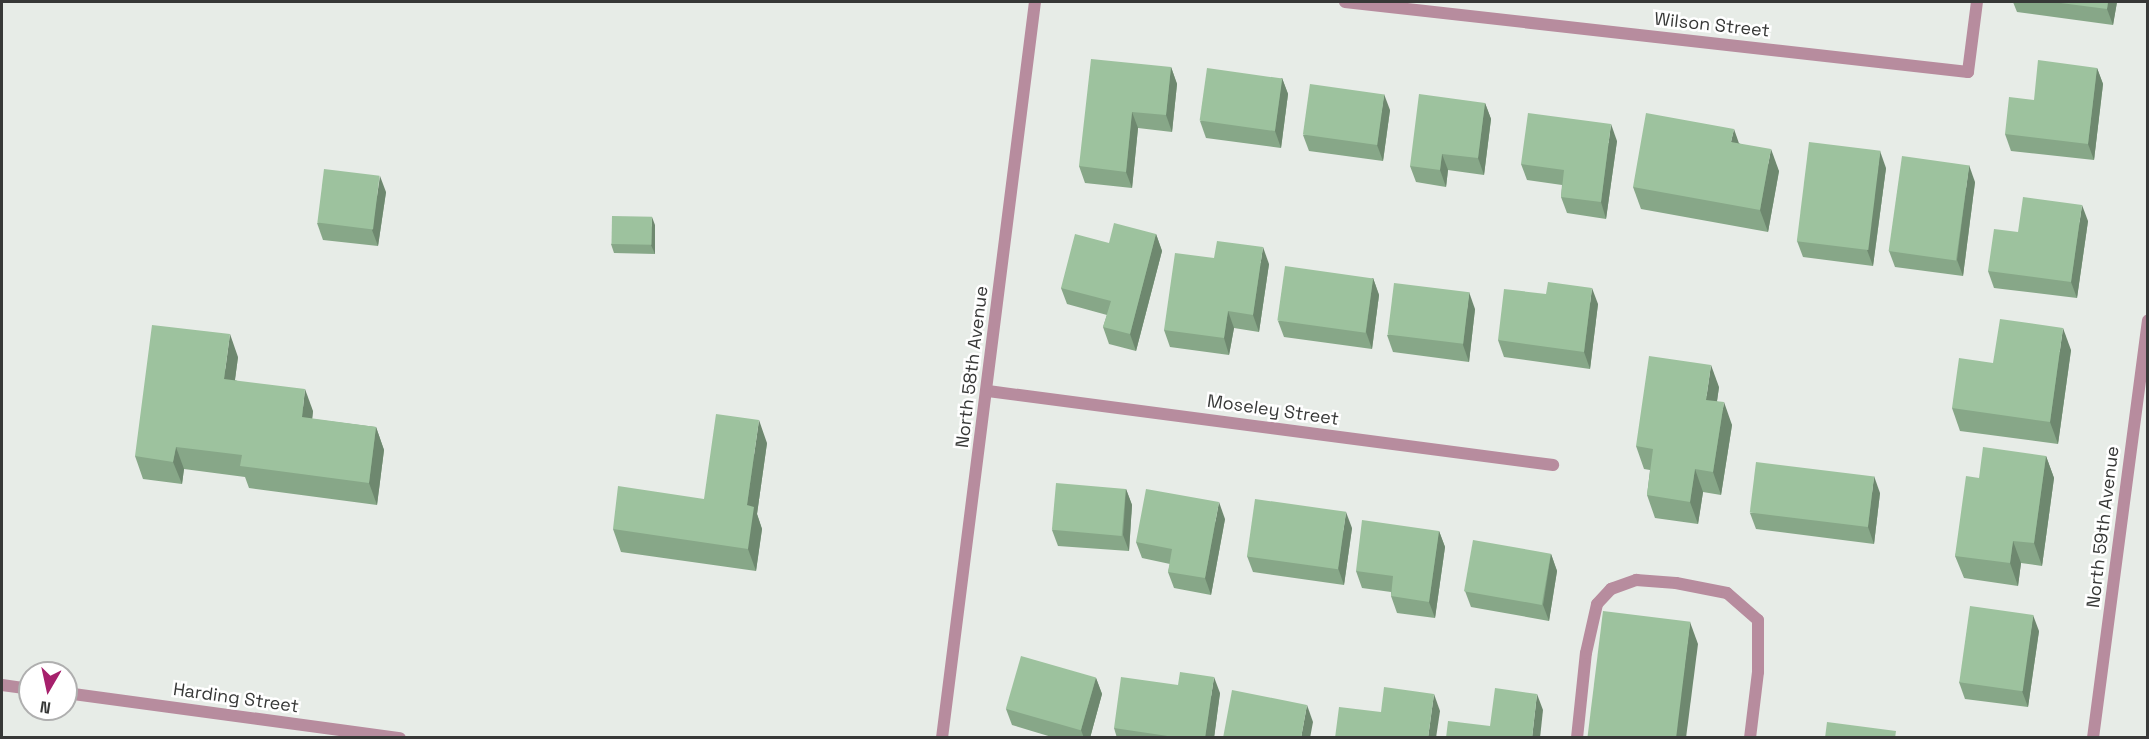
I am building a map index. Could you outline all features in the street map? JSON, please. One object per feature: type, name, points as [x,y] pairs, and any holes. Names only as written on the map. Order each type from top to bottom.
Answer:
[{"type":"street","name":"North 58th Avenue","points":[[942,738],[988,391],[1035,2]]},
{"type":"street","name":"Wilson Street","points":[[1345,2],[1968,72],[1977,2]]},
{"type":"street","name":"North 59th Avenue","points":[[2094,738],[2148,321]]},
{"type":"street","name":"Moseley Street","points":[[988,391],[1553,465]]},
{"type":"street","points":[[1577,738],[1586,654],[1597,604],[1611,589],[1636,580],[1676,583],[1727,593],[1758,620],[1758,672],[1750,738]]},
{"type":"street","points":[[2,685],[18,687]]},
{"type":"street","name":"Harding Street","points":[[78,695],[400,738]]},
{"type":"building","points":[[2053,2],[2108,2],[2107,9]]},
{"type":"building","points":[[1091,59],[1171,67],[1166,115],[1132,112],[1126,172],[1079,166]]},
{"type":"building","points":[[2038,60],[2097,68],[2088,144],[2005,134],[2009,97],[2034,100]]},
{"type":"building","points":[[1207,68],[1282,79],[1275,131],[1200,120]]},
{"type":"building","points":[[1310,84],[1384,94],[1377,145],[1303,135]]},
{"type":"building","points":[[1419,94],[1485,103],[1478,158],[1442,154],[1440,170],[1410,166]]},
{"type":"building","points":[[1528,113],[1611,124],[1601,202],[1561,197],[1564,170],[1521,164]]},
{"type":"building","points":[[1646,113],[1734,129],[1731,142],[1771,149],[1760,210],[1633,187]]},
{"type":"building","points":[[1809,142],[1880,151],[1868,250],[1797,241]]},
{"type":"building","points":[[1902,156],[1969,165],[1956,261],[1889,251]]},
{"type":"building","points":[[324,169],[380,176],[373,229],[317,223]]},
{"type":"building","points":[[2023,197],[2082,205],[2071,282],[1988,271],[1994,229],[2018,232]]},
{"type":"building","points":[[612,216],[652,217],[652,245],[612,244]]},
{"type":"building","points":[[1114,223],[1156,234],[1130,334],[1103,327],[1111,301],[1061,288],[1075,234],[1109,243]]},
{"type":"building","points":[[1217,241],[1263,247],[1253,315],[1228,311],[1224,338],[1164,330],[1175,253],[1214,258]]},
{"type":"building","points":[[1285,266],[1373,278],[1365,333],[1277,320]]},
{"type":"building","points":[[1548,282],[1592,288],[1584,352],[1498,340],[1504,289],[1546,294]]},
{"type":"building","points":[[1394,283],[1469,292],[1463,344],[1388,335]]},
{"type":"building","points":[[2000,319],[2063,328],[2050,422],[1952,408],[1959,358],[1993,363]]},
{"type":"building","points":[[152,325],[230,334],[224,379],[305,389],[302,417],[376,427],[369,483],[240,466],[242,455],[176,447],[173,462],[135,456]]},
{"type":"building","points":[[1649,356],[1711,365],[1706,400],[1724,402],[1713,472],[1695,469],[1690,502],[1647,495],[1653,449],[1636,446]]},
{"type":"building","points":[[716,414],[759,420],[747,505],[754,507],[748,549],[613,529],[618,486],[704,499]]},
{"type":"building","points":[[1983,447],[2046,456],[2034,543],[2013,541],[2010,563],[1955,556],[1966,476],[1979,478]]},
{"type":"building","points":[[1756,462],[1874,477],[1868,527],[1750,513]]},
{"type":"building","points":[[1056,483],[1126,489],[1122,536],[1052,530]]},
{"type":"building","points":[[1146,489],[1219,502],[1205,578],[1168,572],[1172,549],[1136,542]]},
{"type":"building","points":[[1255,499],[1346,512],[1338,569],[1247,556]]},
{"type":"building","points":[[1362,520],[1439,531],[1429,602],[1391,596],[1393,576],[1356,571]]},
{"type":"building","points":[[1473,540],[1551,554],[1542,605],[1464,591]]},
{"type":"building","points":[[1970,606],[2033,615],[2023,691],[1959,682]]},
{"type":"building","points":[[1603,611],[1690,622],[1676,738],[1587,738]]},
{"type":"building","points":[[1021,656],[1096,677],[1081,730],[1006,709]]},
{"type":"building","points":[[1180,672],[1214,677],[1205,738],[1181,738],[1114,728],[1121,677],[1178,685]]},
{"type":"building","points":[[1384,687],[1434,694],[1428,738],[1335,738],[1339,707],[1381,712]]},
{"type":"building","points":[[1495,688],[1537,694],[1532,738],[1446,738],[1448,721],[1490,726]]},
{"type":"building","points":[[1232,690],[1307,705],[1301,738],[1223,738]]},
{"type":"building","points":[[1827,722],[1896,731],[1895,738],[1825,738]]}]
